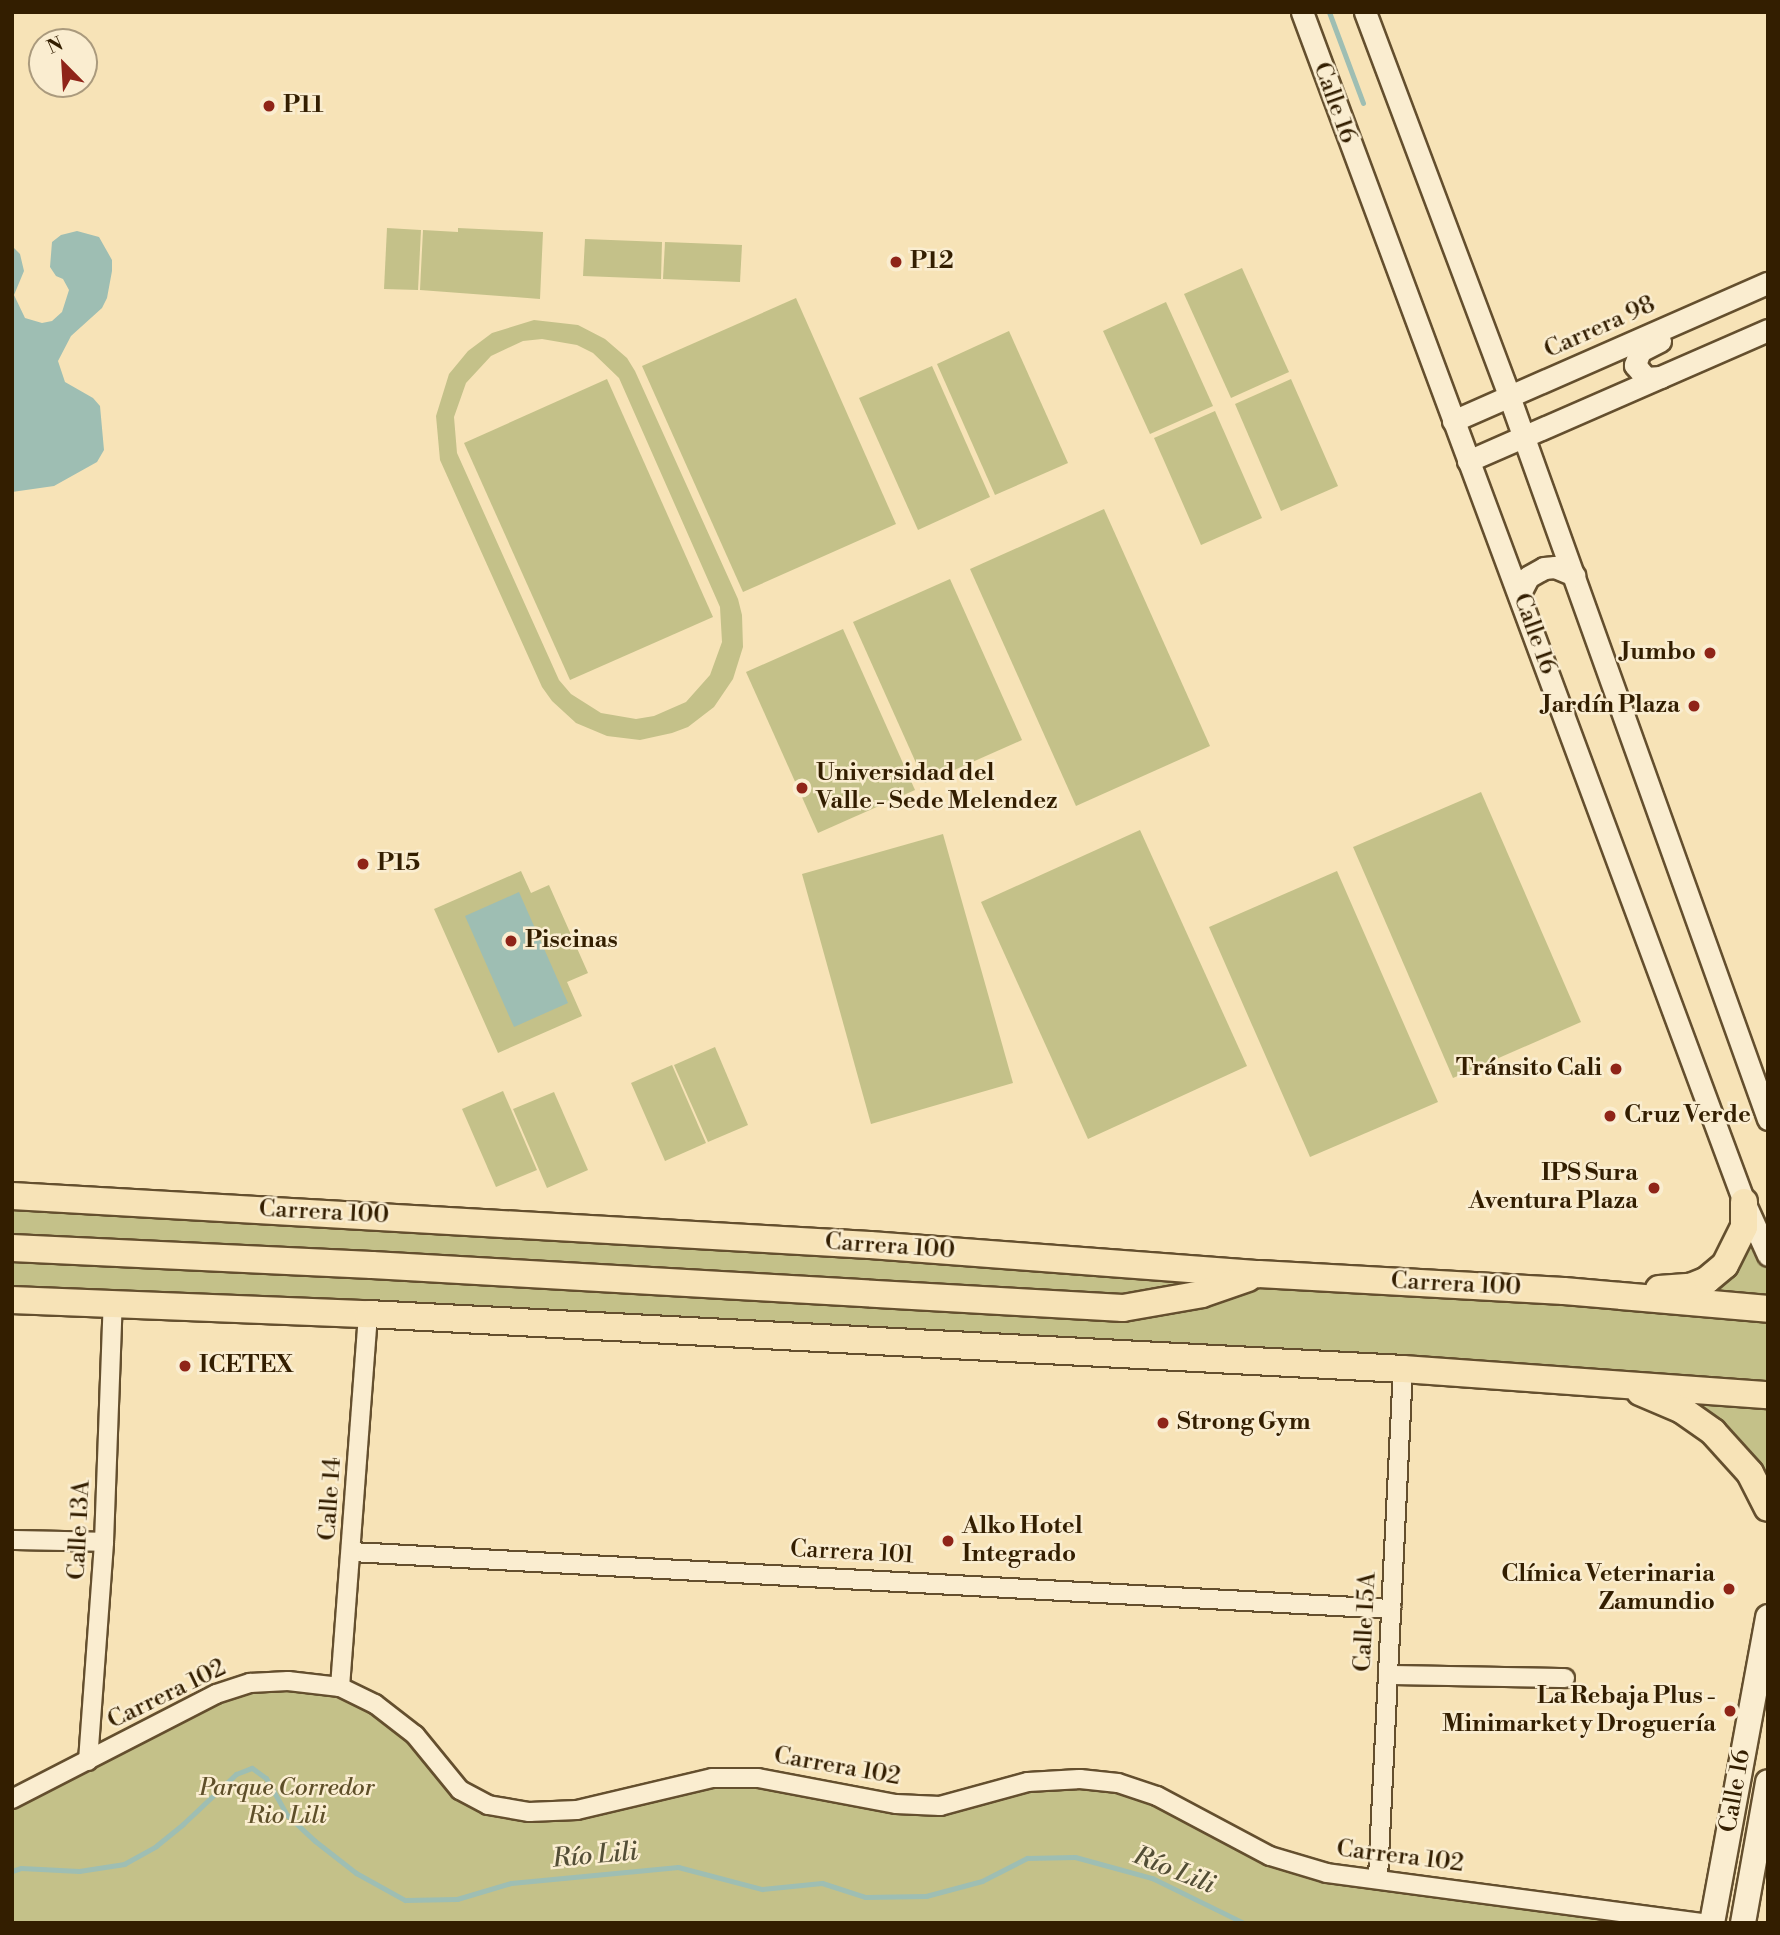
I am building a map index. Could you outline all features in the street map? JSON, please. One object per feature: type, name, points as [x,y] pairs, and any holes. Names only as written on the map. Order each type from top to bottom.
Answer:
[{"type":"main road","name":"Carrera 100","points":[[12,1196],[842,1243],[1259,1274],[1564,1291],[1768,1309]]},
{"type":"main road","points":[[1564,1291],[1670,1289],[1690,1287],[1707,1280],[1726,1265],[1738,1243],[1744,1227],[1744,1202]]},
{"type":"main road","points":[[12,1248],[372,1265],[1123,1308],[1202,1294],[1259,1274]]},
{"type":"main road","points":[[12,1300],[368,1314],[1403,1369],[1768,1395]]},
{"type":"main road","points":[[1619,1383],[1672,1405],[1713,1432],[1750,1473],[1768,1508]]},
{"type":"main road","name":"Calle 16","points":[[1712,1923],[1768,1617]]},
{"type":"main road","name":"Calle 16","points":[[1743,1923],[1768,1782]]},
{"type":"street","name":"Calle 16","points":[[1302,12],[1744,1202],[1768,1255]]},
{"type":"street","points":[[1365,12],[1509,396],[1768,1119]]},
{"type":"street","name":"Carrera 98","points":[[1453,421],[1768,283]]},
{"type":"street","points":[[1661,377],[1642,376],[1635,365],[1636,357],[1646,347],[1679,331],[1683,320]]},
{"type":"street","points":[[1468,461],[1768,330]]},
{"type":"street","points":[[1519,595],[1528,577],[1544,568],[1555,567],[1574,575]]},
{"type":"street","name":"Calle 13A","points":[[88,1761],[104,1542],[113,1302]]},
{"type":"street","name":"Calle 14","points":[[340,1688],[368,1314]]},
{"type":"street","name":"Calle 15A","points":[[1378,1878],[1403,1369]]},
{"type":"street","points":[[12,1540],[104,1542]]},
{"type":"street","name":"Carrera 101","points":[[352,1552],[1391,1609]]},
{"type":"street","points":[[1388,1675],[1565,1678]]},
{"type":"street","name":"Carrera 102","points":[[12,1799],[216,1694],[250,1683],[288,1681],[340,1688],[375,1704],[415,1735],[460,1790],[488,1805],[529,1812],[577,1810],[712,1778],[758,1778],[896,1804],[940,1806],[1028,1782],[1080,1779],[1118,1783],[1157,1796],[1270,1856],[1327,1873],[1704,1923]]},
{"type":"green space","points":[[387,228],[421,230],[418,290],[384,289]]},
{"type":"green space","points":[[458,228],[543,232],[540,299],[420,290],[423,230],[458,232]]},
{"type":"green space","points":[[585,239],[662,242],[661,279],[583,276]]},
{"type":"green space","points":[[665,242],[742,245],[740,282],[663,279]]},
{"type":"green space","points":[[1242,268],[1289,372],[1231,398],[1184,294]]},
{"type":"green space","points":[[796,298],[896,524],[743,592],[642,366]]},
{"type":"green space","points":[[1166,302],[1213,406],[1150,434],[1103,331]]},
{"type":"green space","points":[[534,320],[578,325],[605,339],[627,358],[635,371],[738,599],[742,615],[743,647],[733,679],[714,707],[688,727],[640,740],[607,736],[576,723],[552,701],[542,687],[440,460],[436,416],[449,374],[468,351],[492,333]],"holes":[[[542,339],[577,345],[593,353],[619,378],[720,607],[722,642],[710,675],[686,702],[654,716],[636,719],[601,713],[571,694],[559,680],[457,453],[454,417],[466,383],[491,356],[523,341]]]},
{"type":"green space","points":[[1009,331],[1068,463],[995,495],[937,364]]},
{"type":"green space","points":[[932,366],[990,497],[918,530],[859,398]]},
{"type":"green space","points":[[607,379],[713,617],[570,680],[464,443]]},
{"type":"green space","points":[[1291,379],[1338,486],[1281,511],[1235,404]]},
{"type":"green space","points":[[1215,411],[1262,518],[1201,545],[1154,438]]},
{"type":"green space","points":[[1104,509],[1210,746],[1076,806],[970,569]]},
{"type":"green space","points":[[950,579],[1022,740],[925,783],[853,622]]},
{"type":"green space","points":[[843,629],[915,790],[818,833],[746,672]]},
{"type":"green space","points":[[1481,792],[1581,1022],[1453,1078],[1353,847]]},
{"type":"green space","points":[[1140,830],[1247,1066],[1088,1139],[981,902]]},
{"type":"green space","points":[[943,834],[1013,1083],[871,1124],[802,874]]},
{"type":"green space","name":"Piscinas","points":[[521,871],[531,893],[549,885],[588,973],[567,982],[582,1016],[498,1053],[434,909]]},
{"type":"green space","points":[[1337,871],[1438,1102],[1310,1157],[1209,927]]},
{"type":"green space","points":[[715,1047],[748,1125],[708,1142],[674,1065]]},
{"type":"green space","points":[[672,1065],[706,1143],[665,1161],[631,1083]]},
{"type":"green space","points":[[503,1091],[537,1170],[496,1187],[462,1109]]},
{"type":"green space","points":[[554,1092],[588,1170],[547,1188],[513,1109]]},
{"type":"green space","points":[[12,1196],[1259,1274],[1690,1287],[1744,1227],[1768,1255],[1768,1508],[1730,1449],[1619,1383],[12,1300]]},
{"type":"green space","name":"Parque Corredor Rio Lili","points":[[288,1681],[375,1704],[460,1790],[529,1812],[712,1778],[940,1806],[1028,1782],[1118,1783],[1270,1855],[1704,1923],[12,1923],[12,1799],[216,1694]]},
{"type":"water","points":[[77,231],[99,237],[112,260],[112,271],[107,298],[102,308],[71,336],[58,361],[65,382],[93,398],[100,406],[104,450],[97,462],[54,486],[12,492],[12,246],[20,254],[24,271],[14,295],[25,318],[42,323],[52,321],[62,312],[69,290],[63,279],[56,276],[50,267],[52,242],[61,235]]},
{"type":"water","points":[[519,892],[568,1003],[514,1027],[465,916]]},
{"type":"waterway","points":[[1329,12],[1363,103]]},
{"type":"waterway","name":"Río Lili","points":[[12,1871],[21,1868],[79,1871],[124,1864],[156,1846],[236,1774],[252,1768],[266,1778],[287,1815],[315,1841],[356,1873],[405,1900],[457,1899],[511,1883],[678,1867],[762,1889],[822,1883],[865,1897],[926,1896],[982,1881],[1027,1858],[1075,1857],[1152,1878],[1244,1923]]},
{"type":"place","name":"P11","points":[[269,106]]},
{"type":"place","name":"P12","points":[[896,262]]},
{"type":"place","name":"Jumbo","points":[[1710,653]]},
{"type":"place","name":"Jardín Plaza","points":[[1694,706]]},
{"type":"place","name":"Universidad del Valle - Sede Melendez","points":[[802,788]]},
{"type":"place","name":"P15","points":[[363,864]]},
{"type":"place","name":"Piscinas","points":[[511,941]]},
{"type":"place","name":"Tránsito Cali","points":[[1616,1069]]},
{"type":"place","name":"Cruz Verde","points":[[1610,1116]]},
{"type":"place","name":"IPS Sura Aventura Plaza","points":[[1654,1188]]},
{"type":"place","name":"ICETEX","points":[[185,1366]]},
{"type":"place","name":"Strong Gym","points":[[1163,1423]]},
{"type":"place","name":"Alko Hotel Integrado","points":[[948,1541]]},
{"type":"place","name":"Clínica Veterinaria Zamundio","points":[[1729,1589]]},
{"type":"place","name":"La Rebaja Plus - Minimarket y Droguería","points":[[1730,1711]]}]
